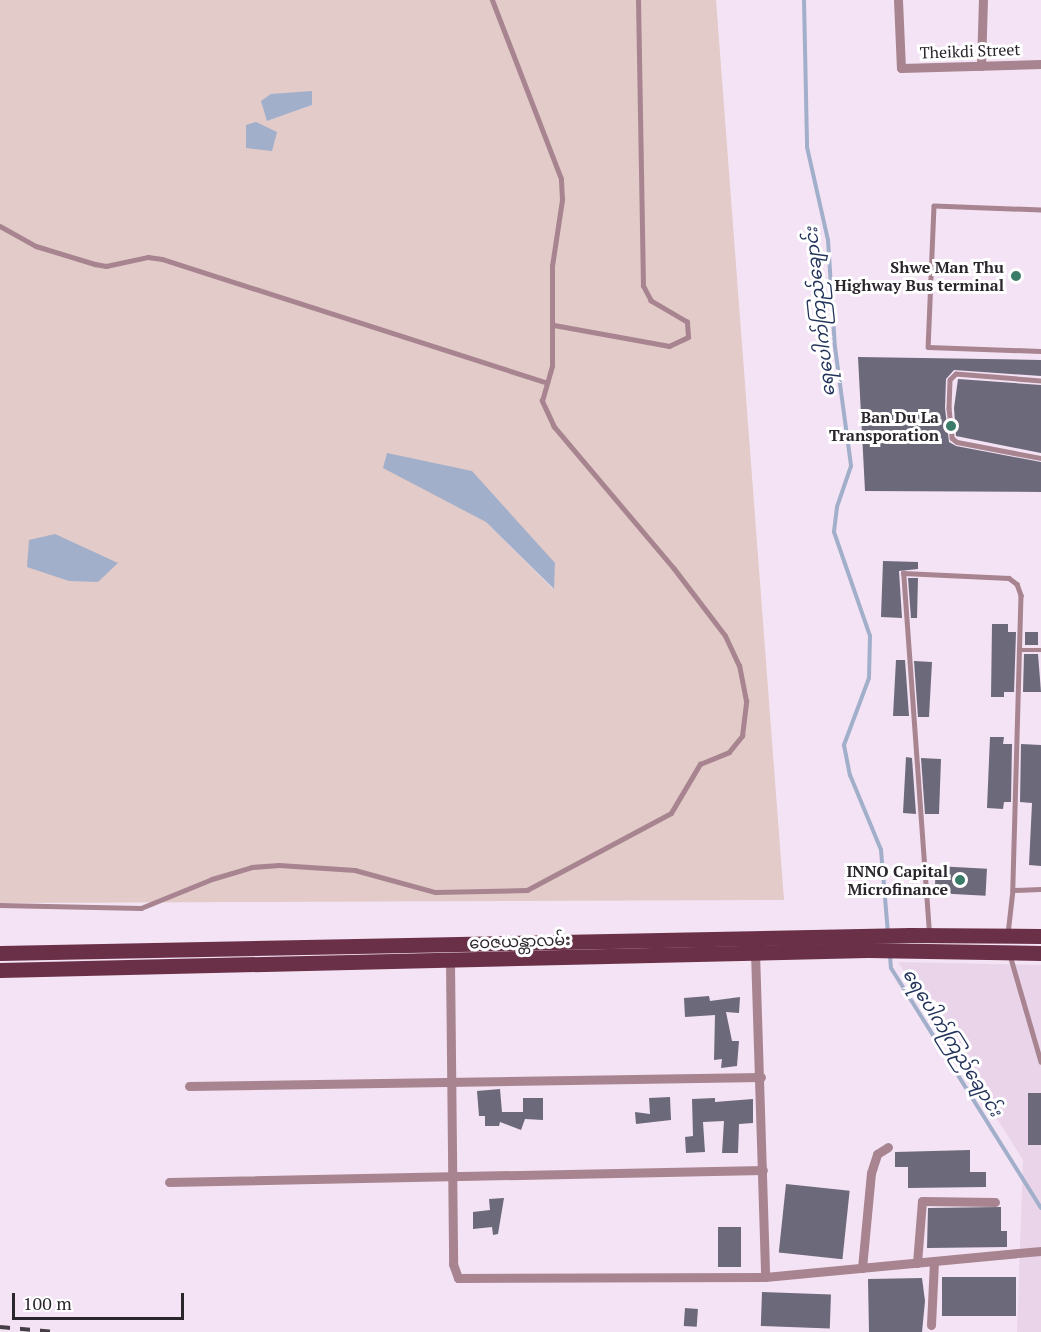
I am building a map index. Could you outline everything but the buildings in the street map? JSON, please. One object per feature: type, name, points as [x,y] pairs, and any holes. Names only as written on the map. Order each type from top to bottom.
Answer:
[{"type":"main road","name":"ဝေဇယန္တာလမ်း","points":[[0,953],[910,942],[1009,943],[1041,936]]},
{"type":"main road","name":"ဝေဇယန္တာလမ်း","points":[[0,970],[755,952],[867,943]]},
{"type":"main road","name":"ဝေဇယန္တာလမ်း","points":[[1009,943],[1041,953]]},
{"type":"street","name":"Theikdi Street","points":[[898,0],[899,68],[1041,64]]},
{"type":"street","points":[[981,66],[983,0]]},
{"type":"street","points":[[755,952],[761,1077],[765,1277]]},
{"type":"street","points":[[450,961],[453,1264],[458,1278],[765,1277],[1041,1251]]},
{"type":"street","points":[[189,1086],[450,1080],[761,1077]]},
{"type":"street","points":[[862,1268],[871,1173],[877,1154],[888,1147]]},
{"type":"street","points":[[170,1182],[763,1170]]},
{"type":"street","points":[[917,1263],[922,1201],[995,1202]]},
{"type":"street","points":[[931,1325],[934,1261]]},
{"type":"lane","points":[[0,905],[141,908],[212,879],[252,867],[279,865],[356,870],[435,892],[526,890],[671,813],[704,760],[734,748],[746,727],[746,701],[739,666],[708,610],[554,427],[542,401],[552,366],[554,325],[552,266],[561,209],[561,179],[492,0]]},
{"type":"lane","points":[[554,325],[669,346],[687,337],[687,322],[651,301],[643,286],[638,0]]},
{"type":"lane","points":[[1041,210],[934,206],[928,347],[1041,351]]},
{"type":"lane","points":[[0,226],[36,246],[95,264],[106,266],[148,257],[162,259],[546,382]]},
{"type":"lane","points":[[1041,381],[956,374],[950,380],[949,408],[952,438],[957,442],[1041,458]]},
{"type":"lane","points":[[929,942],[903,573],[1009,578],[1017,584],[1021,595],[1013,890],[1009,943],[1041,1062]]},
{"type":"lane","points":[[1020,650],[1041,650]]},
{"type":"lane","points":[[1013,890],[1041,889]]},
{"type":"shaded area","points":[[0,0],[716,0],[784,900],[0,903]],"holes":[[[312,91],[312,105],[267,121]],[[486,522],[555,563],[553,589]]]},
{"type":"shaded area","points":[[898,962],[1041,965],[1041,1332],[1017,1332],[1023,1160]]},
{"type":"water","points":[[312,91],[312,105],[267,121],[261,101],[271,94]]},
{"type":"water","points":[[256,122],[277,132],[272,151],[246,148],[246,125]]},
{"type":"water","points":[[387,453],[472,471],[555,563],[554,589],[486,522],[383,468]]},
{"type":"water","points":[[55,534],[118,563],[98,582],[69,581],[27,567],[29,540]]},
{"type":"waterway","name":"ရေပေါက်ကြည်ချောင်း","points":[[804,0],[807,147],[828,240],[835,347],[851,466],[837,507],[834,532],[870,636],[869,678],[844,745],[850,775],[881,850],[888,933]]},
{"type":"waterway","name":"ရေပေါက်ကြည်ချောင်း","points":[[890,955],[891,968],[1041,1208]]},
{"type":"railway","points":[[0,1327],[55,1332]]},
{"type":"place","name":"Shwe Man Thu Highway Bus terminal","points":[[1016,276]]},
{"type":"place","name":"Ban Du La Transporation","points":[[951,426]]},
{"type":"place","name":"INNO Capital Microfinance","points":[[960,880]]}]
